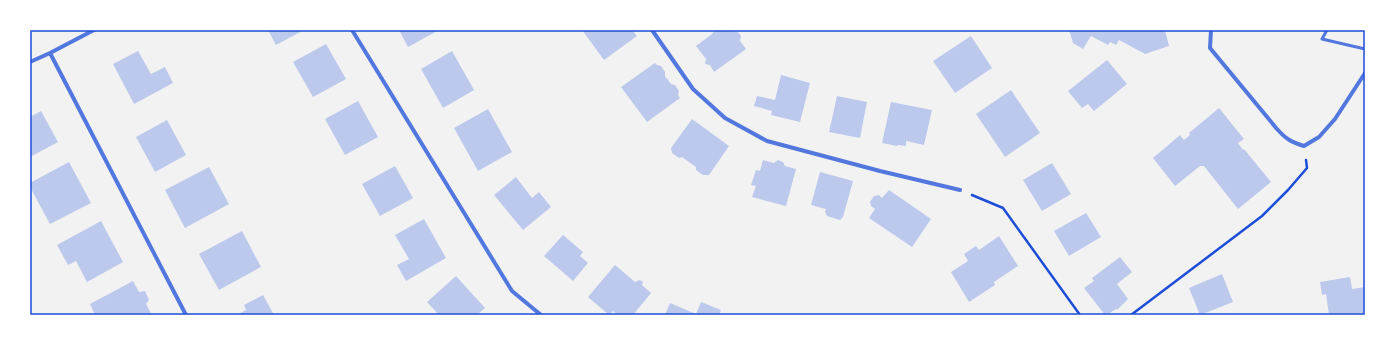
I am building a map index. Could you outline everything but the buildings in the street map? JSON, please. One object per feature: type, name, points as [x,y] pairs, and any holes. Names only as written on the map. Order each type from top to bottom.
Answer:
[{"type":"street","points":[[30,62],[94,30]]},
{"type":"street","points":[[352,30],[512,291],[541,315]]},
{"type":"street","points":[[652,30],[693,88],[724,118],[743,128],[768,140],[880,171],[960,190]]},
{"type":"street","points":[[1211,30],[1210,48],[1237,82],[1287,140],[1304,146],[1319,137],[1335,119],[1365,74]]},
{"type":"street","points":[[50,53],[186,315]]},
{"type":"lane","points":[[1327,30],[1322,39],[1365,49]]},
{"type":"path","points":[[1131,315],[1262,216],[1307,168],[1304,146]]},
{"type":"path","points":[[960,190],[1003,208],[1080,315]]}]
